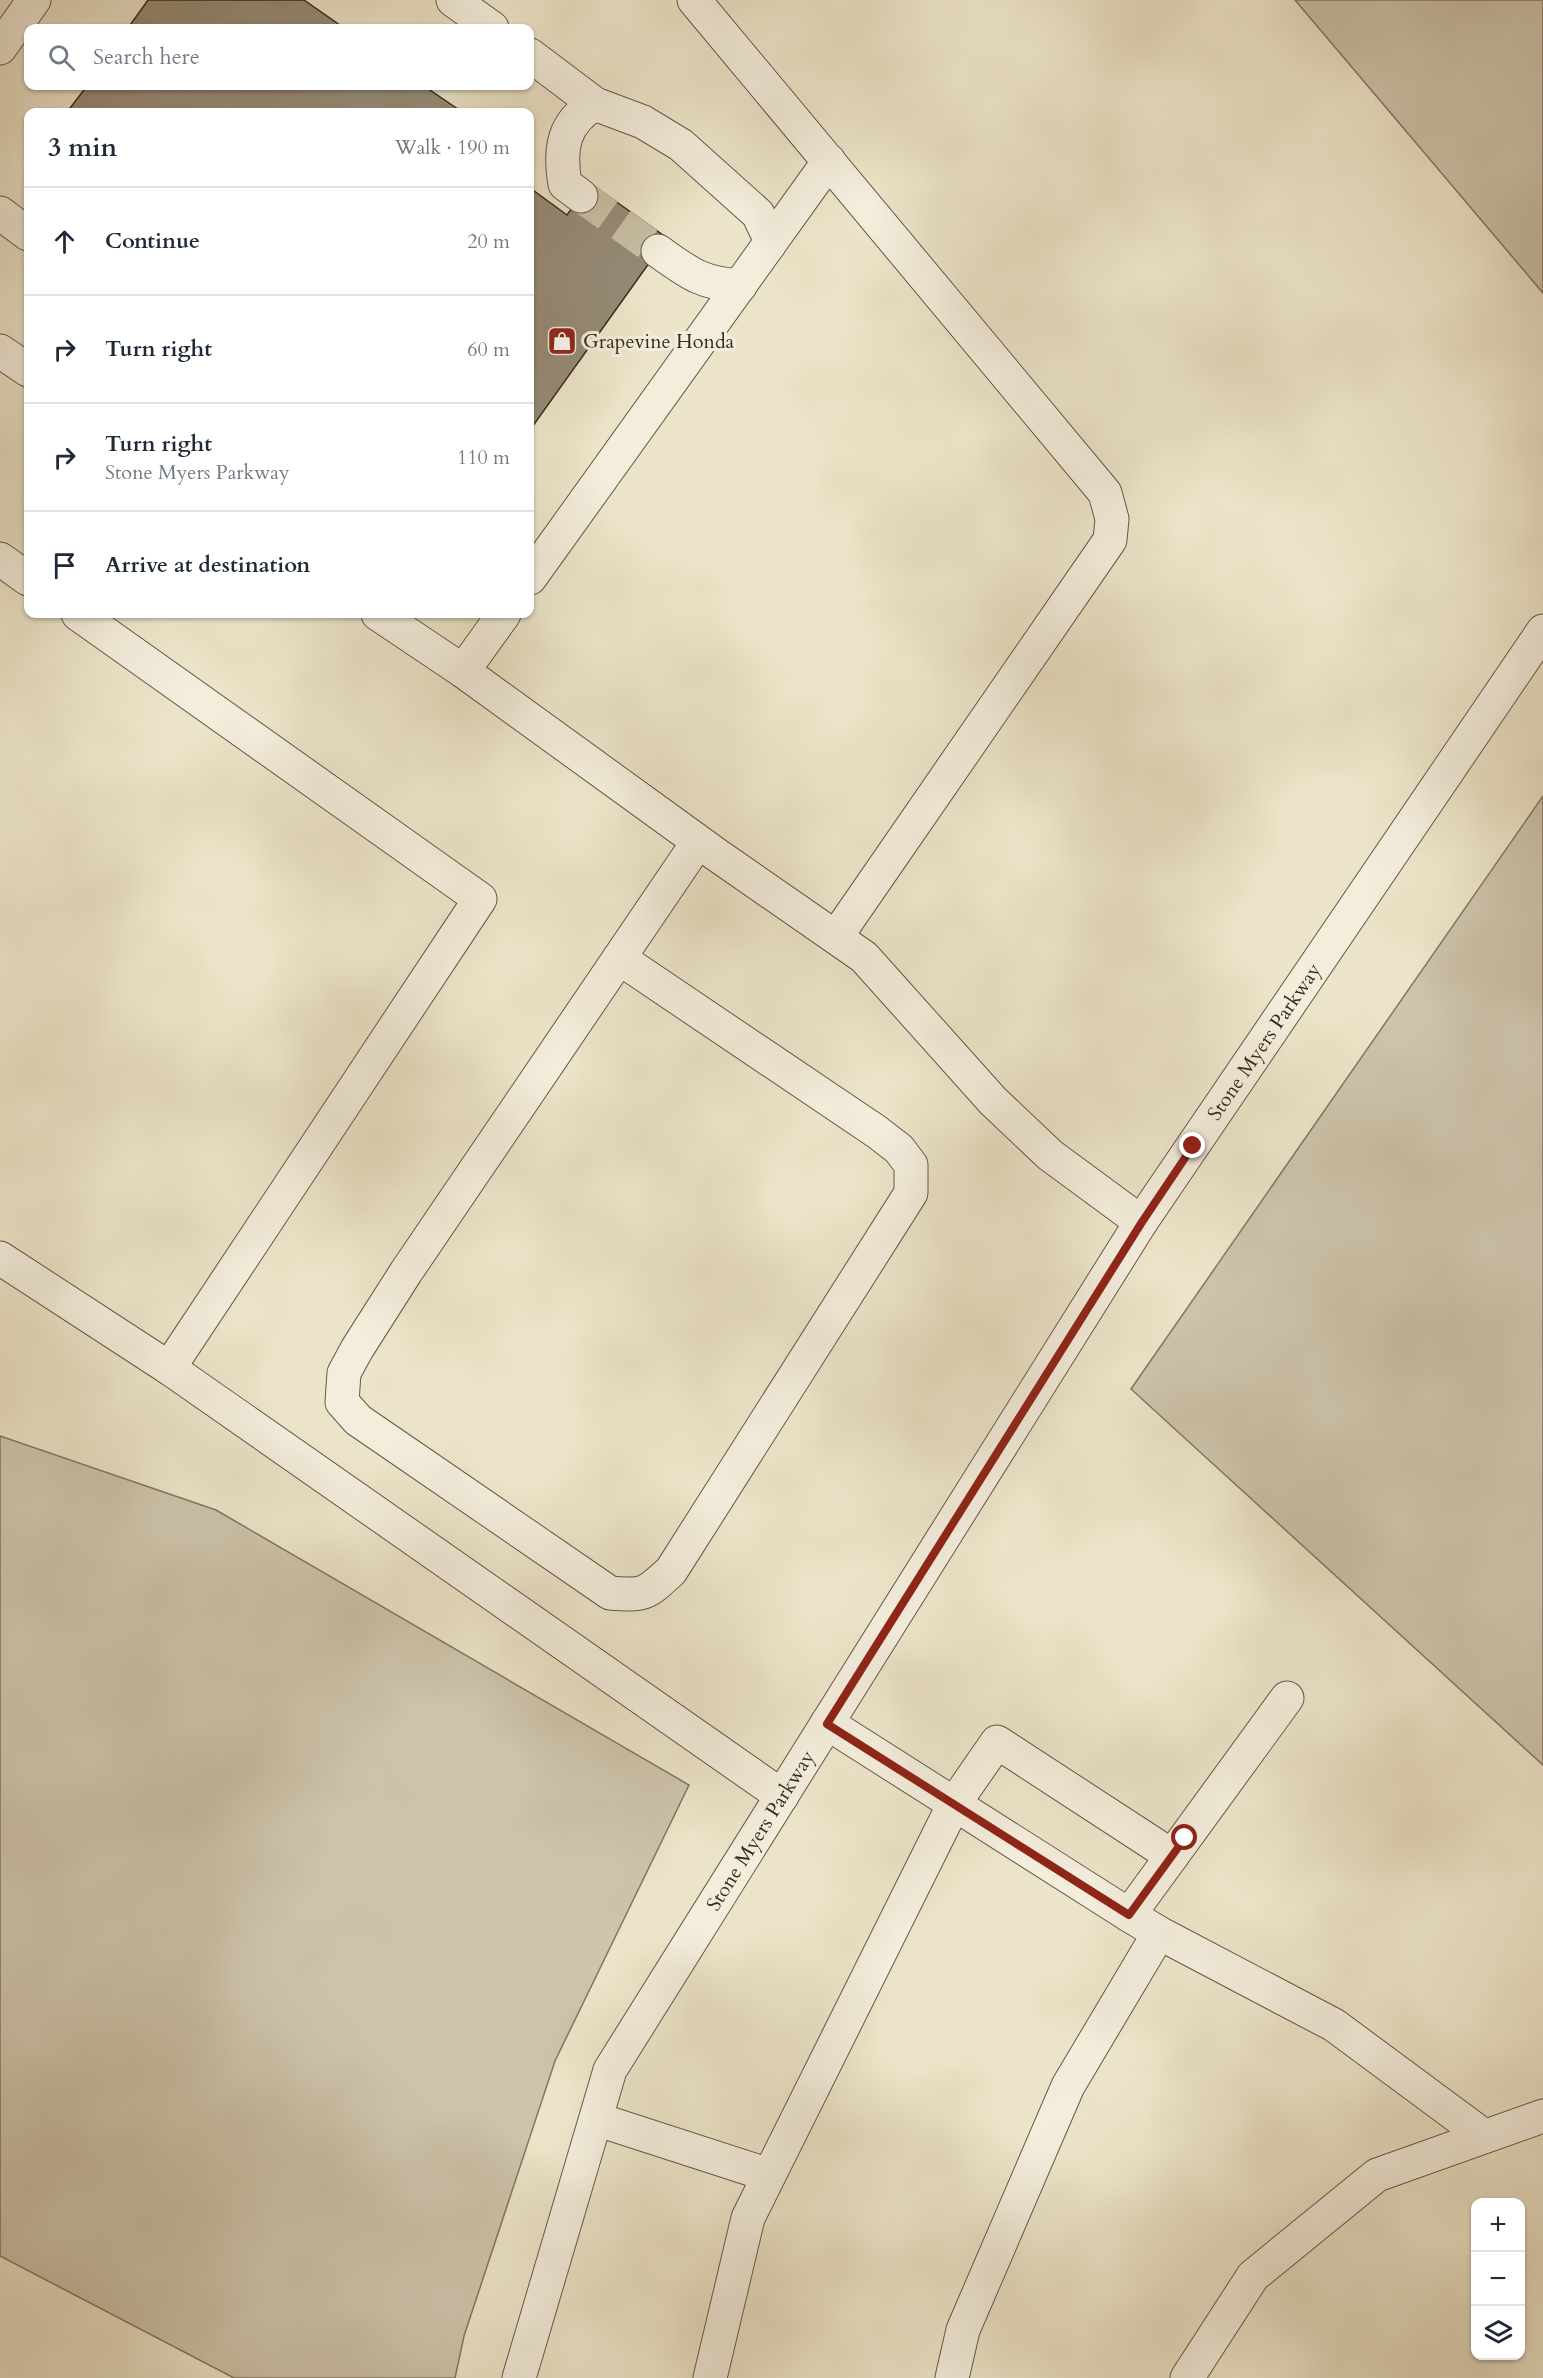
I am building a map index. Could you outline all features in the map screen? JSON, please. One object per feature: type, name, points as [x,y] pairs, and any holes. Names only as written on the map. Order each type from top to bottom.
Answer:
[{"type":"street","points":[[0,48],[34,0]]},
{"type":"street","points":[[453,0],[486,24]]},
{"type":"street","points":[[694,0],[1105,493],[1112,519],[1110,540],[836,937]]},
{"type":"street","points":[[534,58],[595,104],[643,122],[681,145],[758,214],[768,235],[769,245]]},
{"type":"street","points":[[582,195],[566,184],[562,166],[564,138],[580,113],[595,104]]},
{"type":"street","points":[[534,572],[829,161]]},
{"type":"street","points":[[0,213],[24,231]]},
{"type":"street","points":[[658,251],[691,275],[706,282],[740,286]]},
{"type":"street","points":[[0,351],[24,367]]},
{"type":"street","points":[[0,559],[24,576]]},
{"type":"street","points":[[84,618],[480,899],[169,1368]]},
{"type":"street","points":[[384,618],[463,671],[698,842],[864,957],[993,1101],[1050,1155],[1142,1222]]},
{"type":"street","points":[[463,671],[501,618]]},
{"type":"street","name":"Stone Myers Parkway","points":[[519,2378],[610,2070],[1142,1222],[1543,631]]},
{"type":"street","points":[[619,958],[877,1132],[899,1149],[911,1166],[911,1193],[671,1571],[647,1592],[626,1594],[610,1593],[358,1420],[342,1402],[344,1373],[413,1262],[619,958],[698,842]]},
{"type":"street","points":[[0,1258],[169,1368],[782,1796]]},
{"type":"street","points":[[1129,1915],[1287,1698]]},
{"type":"street","points":[[827,1724],[1159,1933],[1334,2025],[1484,2136]]},
{"type":"street","points":[[710,2378],[748,2218],[954,1804],[997,1742],[1172,1856]]},
{"type":"street","points":[[952,2378],[963,2330],[1068,2086],[1159,1933]]},
{"type":"street","points":[[1186,2378],[1252,2276],[1377,2175],[1543,2116]]},
{"type":"street","points":[[596,2119],[769,2175]]},
{"type":"shaded area","points":[[1295,0],[1543,0],[1543,293]]},
{"type":"shaded area","points":[[1543,796],[1543,1765],[1131,1389]]},
{"type":"shaded area","points":[[0,1436],[216,1510],[689,1785],[555,2061],[464,2336],[455,2378],[234,2378],[0,2256]]},
{"type":"building","points":[[148,0],[304,0],[338,24],[131,24]]},
{"type":"building","points":[[84,90],[430,90],[456,108],[70,108]]},
{"type":"building","name":"Grapevine Honda","points":[[590,183],[667,238],[534,424],[534,191],[567,215]]},
{"type":"tunnel","points":[[581,196],[658,251]]},
{"type":"place","name":"Grapevine Honda","points":[[562,341]]},
{"type":"route","points":[[1185,1838],[1129,1915],[827,1724],[1142,1222],[1193,1146]]}]
